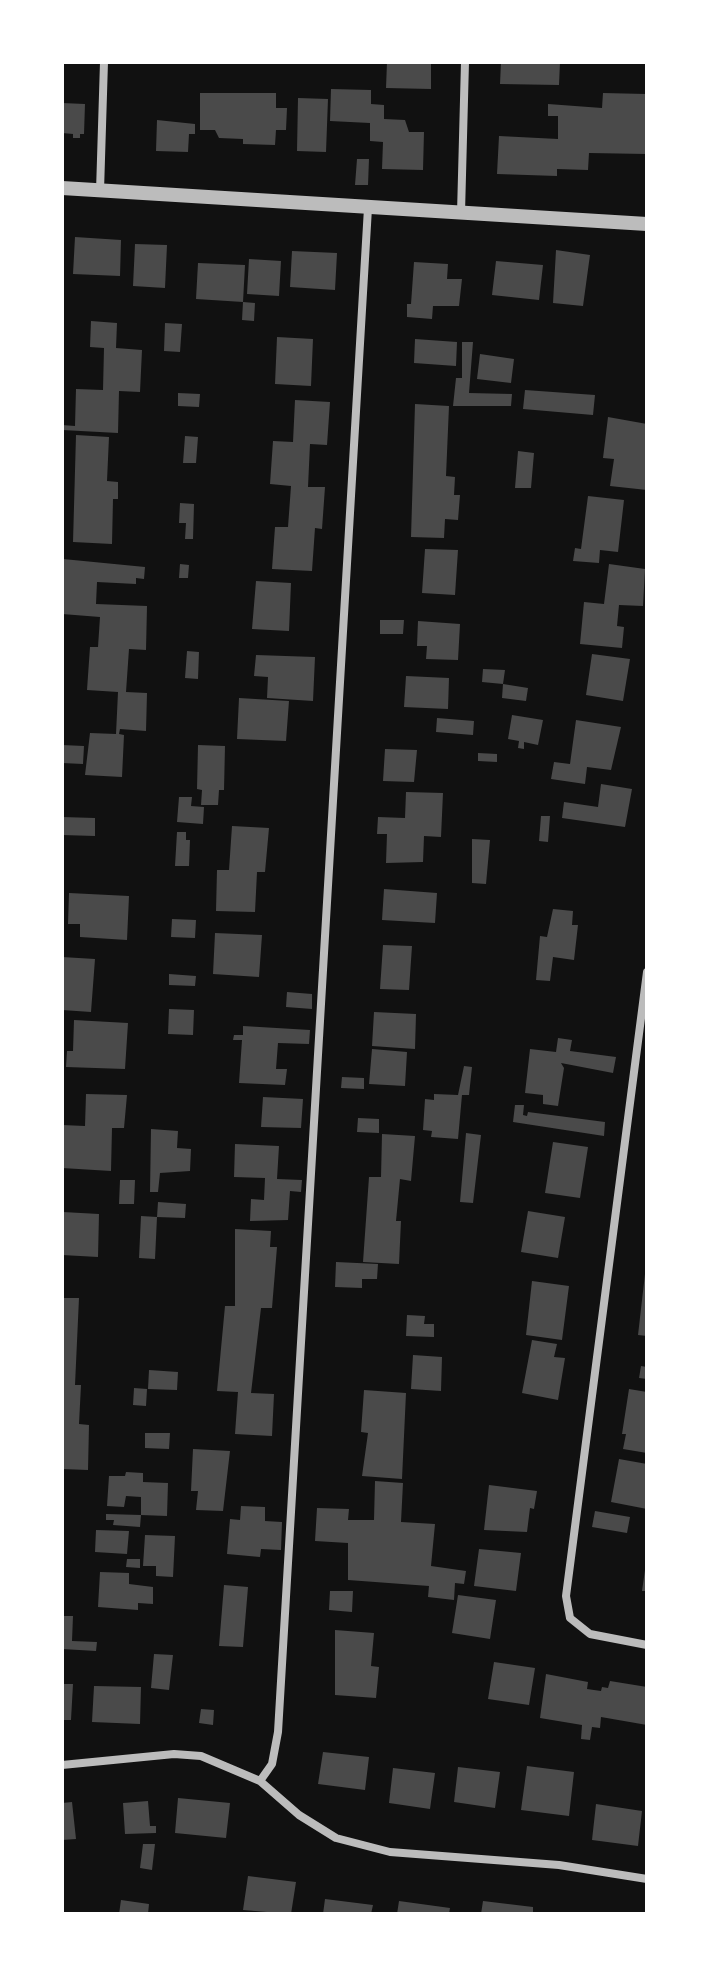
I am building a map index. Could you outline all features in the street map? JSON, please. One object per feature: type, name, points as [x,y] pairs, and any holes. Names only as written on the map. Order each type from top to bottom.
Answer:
[{"type":"street","points":[[100,191],[104,62]]},
{"type":"street","points":[[461,213],[465,62]]},
{"type":"street","points":[[62,188],[647,224]]},
{"type":"street","points":[[260,1781],[272,1764],[278,1732],[368,208]]},
{"type":"street","points":[[647,972],[566,1596],[570,1618],[590,1634],[647,1645]]},
{"type":"street","points":[[62,1765],[174,1754],[201,1756],[260,1781],[299,1815],[336,1838],[390,1852],[559,1865],[647,1879]]},
{"type":"building","points":[[387,62],[431,62],[431,89],[386,88]]},
{"type":"building","points":[[501,62],[560,62],[559,85],[500,84]]},
{"type":"building","points":[[331,89],[371,90],[371,104],[384,105],[384,119],[405,120],[409,132],[424,132],[423,170],[382,169],[383,142],[370,141],[370,123],[330,121]]},
{"type":"building","points":[[200,93],[276,93],[276,108],[287,108],[286,130],[276,130],[275,145],[243,144],[243,139],[219,138],[215,130],[200,130]]},
{"type":"building","points":[[603,93],[646,94],[647,154],[589,153],[588,170],[557,169],[557,176],[497,174],[499,136],[558,139],[558,116],[548,116],[548,104],[602,108]]},
{"type":"building","points":[[298,98],[328,99],[326,152],[297,151]]},
{"type":"building","points":[[62,103],[85,104],[84,134],[80,134],[80,138],[62,133]]},
{"type":"building","points":[[157,120],[195,124],[195,134],[189,134],[188,152],[156,151]]},
{"type":"building","points":[[357,159],[369,159],[368,185],[355,185]]},
{"type":"building","points":[[75,237],[121,240],[120,276],[73,274]]},
{"type":"building","points":[[135,244],[167,245],[165,288],[133,286]]},
{"type":"building","points":[[556,250],[590,255],[583,306],[553,303]]},
{"type":"building","points":[[292,251],[337,253],[335,290],[290,287]]},
{"type":"building","points":[[249,259],[281,261],[279,296],[247,294]]},
{"type":"building","points":[[496,261],[543,265],[539,300],[492,295]]},
{"type":"building","points":[[414,262],[448,264],[447,279],[462,279],[459,306],[433,306],[432,319],[407,317]]},
{"type":"building","points":[[198,263],[245,265],[243,302],[196,299]]},
{"type":"building","points":[[243,302],[255,303],[254,321],[242,320]]},
{"type":"building","points":[[91,321],[117,323],[116,348],[142,350],[140,392],[119,391],[118,433],[62,430],[62,425],[75,426],[76,389],[103,390],[104,348],[90,347]]},
{"type":"building","points":[[165,323],[182,324],[180,352],[164,351]]},
{"type":"building","points":[[277,337],[313,339],[311,386],[275,384]]},
{"type":"building","points":[[415,339],[457,342],[456,366],[414,363]]},
{"type":"building","points":[[462,342],[473,342],[469,393],[512,394],[511,406],[453,406],[456,378],[462,378]]},
{"type":"building","points":[[480,354],[514,359],[511,383],[477,379]]},
{"type":"building","points":[[525,390],[595,395],[593,415],[523,409]]},
{"type":"building","points":[[178,393],[200,394],[199,407],[178,406]]},
{"type":"building","points":[[295,400],[330,402],[327,445],[310,444],[308,487],[325,487],[322,529],[315,528],[312,571],[272,569],[275,527],[288,527],[291,486],[270,484],[273,441],[293,442]]},
{"type":"building","points":[[415,404],[449,406],[446,476],[455,477],[454,495],[460,495],[458,520],[445,519],[444,538],[411,537]]},
{"type":"building","points":[[608,417],[647,424],[647,490],[610,486],[614,459],[603,458]]},
{"type":"building","points":[[76,435],[109,437],[107,481],[118,482],[118,499],[113,499],[112,544],[73,542]]},
{"type":"building","points":[[185,436],[198,437],[196,463],[183,463]]},
{"type":"building","points":[[518,451],[534,453],[531,488],[515,488]]},
{"type":"building","points":[[588,496],[624,500],[618,552],[600,550],[599,563],[573,561],[575,548],[581,549]]},
{"type":"building","points":[[180,503],[194,504],[193,539],[185,539],[186,523],[179,523]]},
{"type":"building","points":[[425,549],[458,550],[455,595],[422,593]]},
{"type":"building","points":[[63,559],[145,567],[144,579],[136,578],[136,584],[97,582],[96,604],[147,606],[146,650],[129,649],[126,692],[147,693],[146,731],[120,729],[119,734],[124,735],[122,777],[85,775],[90,733],[116,734],[118,692],[87,690],[90,647],[98,647],[100,617],[62,614]]},
{"type":"building","points":[[180,564],[189,565],[188,578],[179,578]]},
{"type":"building","points":[[609,564],[645,569],[643,606],[619,605],[617,626],[624,627],[622,648],[580,644],[584,602],[604,604]]},
{"type":"building","points":[[256,581],[291,583],[289,631],[252,629]]},
{"type":"building","points":[[380,620],[404,620],[403,634],[380,634]]},
{"type":"building","points":[[418,621],[460,624],[458,660],[426,659],[427,646],[417,646]]},
{"type":"building","points":[[187,651],[199,652],[198,679],[185,678]]},
{"type":"building","points":[[592,654],[630,659],[623,701],[586,695]]},
{"type":"building","points":[[256,655],[315,657],[313,701],[267,698],[268,677],[254,676]]},
{"type":"building","points":[[483,669],[505,670],[503,684],[482,682]]},
{"type":"building","points":[[406,676],[449,678],[448,709],[404,707]]},
{"type":"building","points":[[503,684],[528,688],[526,701],[502,698]]},
{"type":"building","points":[[239,698],[289,701],[286,741],[237,739]]},
{"type":"building","points":[[512,715],[543,720],[538,745],[524,742],[524,749],[518,748],[519,741],[508,739]]},
{"type":"building","points":[[437,718],[474,721],[473,735],[436,732]]},
{"type":"building","points":[[576,720],[621,727],[611,770],[587,767],[585,784],[551,779],[554,762],[570,764]]},
{"type":"building","points":[[62,745],[84,746],[83,764],[62,763]]},
{"type":"building","points":[[198,745],[225,746],[224,790],[219,790],[218,805],[201,805],[202,790],[197,789]]},
{"type":"building","points":[[385,749],[417,750],[414,782],[383,781]]},
{"type":"building","points":[[478,753],[497,754],[497,762],[478,761]]},
{"type":"building","points":[[601,784],[632,789],[625,827],[562,818],[564,802],[598,807]]},
{"type":"building","points":[[406,792],[443,793],[441,837],[424,836],[423,862],[386,863],[387,834],[377,834],[378,817],[405,818]]},
{"type":"building","points":[[179,797],[192,797],[191,806],[204,807],[203,824],[177,822]]},
{"type":"building","points":[[541,816],[550,816],[548,842],[539,841]]},
{"type":"building","points":[[62,817],[95,818],[95,836],[62,835]]},
{"type":"building","points":[[232,826],[269,828],[265,872],[257,872],[255,912],[216,911],[217,870],[229,870]]},
{"type":"building","points":[[177,832],[186,832],[186,840],[190,840],[189,866],[175,866]]},
{"type":"building","points":[[472,839],[490,840],[486,884],[472,883]]},
{"type":"building","points":[[384,889],[437,893],[435,923],[382,920]]},
{"type":"building","points":[[69,893],[129,896],[127,940],[80,937],[80,924],[68,924]]},
{"type":"building","points":[[553,909],[573,911],[572,925],[578,925],[574,960],[553,957],[550,981],[536,980],[540,936],[547,937]]},
{"type":"building","points":[[172,919],[196,920],[195,938],[171,937]]},
{"type":"building","points":[[215,933],[262,935],[259,977],[213,974]]},
{"type":"building","points":[[383,945],[412,946],[409,990],[380,989]]},
{"type":"building","points":[[62,957],[95,959],[91,1012],[62,1010]]},
{"type":"building","points":[[169,974],[196,976],[195,986],[169,985]]},
{"type":"building","points":[[287,992],[312,994],[312,1009],[286,1007]]},
{"type":"building","points":[[169,1009],[194,1010],[193,1035],[168,1034]]},
{"type":"building","points":[[374,1012],[416,1014],[415,1049],[372,1046]]},
{"type":"building","points":[[74,1020],[128,1023],[125,1069],[66,1067],[67,1051],[73,1051]]},
{"type":"building","points":[[243,1026],[310,1030],[309,1044],[278,1043],[276,1069],[287,1069],[285,1085],[239,1083],[242,1040],[233,1040],[234,1035],[243,1035]]},
{"type":"building","points":[[558,1038],[572,1040],[570,1051],[616,1057],[613,1073],[561,1063],[564,1068],[558,1106],[543,1104],[543,1095],[525,1093],[530,1049],[556,1052]]},
{"type":"building","points":[[372,1049],[407,1052],[405,1086],[369,1084]]},
{"type":"building","points":[[464,1066],[472,1067],[469,1095],[462,1095],[458,1139],[431,1137],[432,1131],[423,1130],[425,1099],[434,1100],[434,1094],[458,1095]]},
{"type":"building","points":[[342,1077],[364,1078],[364,1089],[341,1088]]},
{"type":"building","points":[[86,1094],[127,1095],[124,1128],[112,1128],[111,1171],[62,1168],[62,1125],[85,1126]]},
{"type":"building","points":[[263,1097],[303,1099],[301,1128],[261,1127]]},
{"type":"building","points":[[515,1105],[524,1105],[523,1115],[527,1116],[528,1112],[605,1122],[604,1136],[513,1122]]},
{"type":"building","points":[[358,1118],[379,1119],[379,1133],[357,1132]]},
{"type":"building","points":[[151,1129],[178,1131],[177,1148],[191,1149],[190,1171],[160,1173],[158,1192],[150,1192]]},
{"type":"building","points":[[466,1133],[481,1135],[473,1203],[460,1202]]},
{"type":"building","points":[[382,1134],[415,1136],[411,1181],[400,1179],[396,1221],[401,1221],[399,1264],[363,1262],[369,1177],[381,1177]]},
{"type":"building","points":[[553,1142],[588,1147],[580,1198],[545,1193]]},
{"type":"building","points":[[235,1144],[279,1146],[277,1179],[302,1180],[301,1192],[290,1191],[288,1220],[250,1221],[251,1199],[264,1200],[265,1178],[234,1177]]},
{"type":"building","points":[[120,1180],[135,1180],[134,1204],[119,1204]]},
{"type":"building","points":[[158,1202],[186,1204],[185,1218],[157,1217]]},
{"type":"building","points":[[528,1211],[565,1217],[558,1258],[521,1252]]},
{"type":"building","points":[[63,1212],[99,1214],[98,1257],[62,1255]]},
{"type":"building","points":[[141,1216],[157,1217],[155,1259],[139,1258]]},
{"type":"building","points":[[235,1229],[271,1231],[270,1247],[277,1247],[272,1308],[261,1308],[251,1393],[274,1394],[272,1436],[235,1434],[238,1392],[217,1391],[225,1306],[235,1306]]},
{"type":"building","points":[[336,1262],[378,1264],[377,1279],[362,1279],[362,1288],[335,1287]]},
{"type":"building","points":[[647,1274],[647,1336],[638,1335]]},
{"type":"building","points":[[532,1281],[569,1286],[562,1340],[526,1335]]},
{"type":"building","points":[[62,1298],[79,1298],[75,1385],[81,1385],[79,1424],[89,1425],[88,1470],[62,1469]]},
{"type":"building","points":[[407,1315],[425,1316],[424,1324],[434,1324],[434,1337],[406,1336]]},
{"type":"building","points":[[532,1340],[557,1344],[554,1357],[565,1358],[558,1400],[522,1393]]},
{"type":"building","points":[[413,1355],[442,1357],[441,1391],[411,1389]]},
{"type":"building","points":[[641,1366],[647,1367],[647,1379],[639,1378]]},
{"type":"building","points":[[149,1370],[178,1372],[177,1390],[148,1389]]},
{"type":"building","points":[[134,1388],[147,1389],[146,1406],[133,1405]]},
{"type":"building","points":[[629,1389],[647,1392],[647,1453],[623,1449],[626,1434],[622,1434]]},
{"type":"building","points":[[364,1390],[406,1393],[402,1479],[362,1476],[368,1433],[361,1432]]},
{"type":"building","points":[[145,1433],[170,1433],[169,1449],[145,1448]]},
{"type":"building","points":[[193,1449],[230,1451],[223,1511],[196,1510],[198,1491],[191,1491]]},
{"type":"building","points":[[619,1459],[647,1464],[647,1509],[611,1502]]},
{"type":"building","points":[[126,1472],[143,1473],[143,1482],[168,1483],[167,1516],[141,1515],[141,1497],[126,1496],[124,1507],[107,1506],[109,1476],[125,1476]]},
{"type":"building","points":[[375,1481],[403,1483],[401,1522],[435,1524],[431,1566],[466,1571],[464,1584],[455,1583],[454,1600],[428,1597],[429,1586],[348,1580],[348,1543],[315,1541],[317,1508],[349,1509],[348,1520],[374,1520]]},
{"type":"building","points":[[489,1485],[537,1491],[534,1509],[530,1508],[527,1532],[484,1530]]},
{"type":"building","points":[[241,1506],[265,1507],[265,1521],[282,1522],[281,1550],[261,1549],[260,1557],[227,1554],[230,1519],[240,1520]]},
{"type":"building","points":[[595,1511],[630,1517],[627,1533],[592,1527]]},
{"type":"building","points":[[106,1514],[141,1515],[140,1527],[113,1525],[114,1520],[106,1520]]},
{"type":"building","points":[[96,1530],[129,1531],[127,1554],[95,1552]]},
{"type":"building","points":[[145,1535],[175,1536],[173,1577],[156,1576],[156,1566],[143,1566]]},
{"type":"building","points":[[479,1549],[521,1553],[516,1591],[474,1586]]},
{"type":"building","points":[[127,1559],[140,1559],[140,1568],[126,1567]]},
{"type":"building","points":[[645,1570],[647,1591],[642,1591]]},
{"type":"building","points":[[100,1572],[129,1573],[129,1584],[153,1587],[153,1604],[138,1603],[138,1610],[98,1607]]},
{"type":"building","points":[[224,1585],[248,1587],[243,1647],[219,1646]]},
{"type":"building","points":[[330,1591],[353,1591],[352,1612],[329,1610]]},
{"type":"building","points":[[458,1595],[496,1600],[490,1639],[452,1633]]},
{"type":"building","points":[[62,1616],[73,1616],[72,1641],[97,1642],[96,1651],[62,1649]]},
{"type":"building","points":[[335,1630],[374,1633],[371,1666],[379,1667],[376,1698],[335,1695]]},
{"type":"building","points":[[154,1654],[173,1655],[169,1690],[151,1688]]},
{"type":"building","points":[[494,1662],[535,1668],[529,1705],[488,1699]]},
{"type":"building","points":[[546,1674],[588,1682],[587,1689],[601,1691],[602,1687],[608,1688],[610,1681],[647,1687],[647,1725],[601,1717],[600,1728],[592,1727],[590,1740],[581,1739],[582,1725],[540,1718]]},
{"type":"building","points":[[62,1684],[73,1684],[71,1720],[62,1720]]},
{"type":"building","points":[[94,1686],[141,1687],[140,1724],[92,1722]]},
{"type":"building","points":[[201,1709],[214,1710],[213,1725],[199,1723]]},
{"type":"building","points":[[323,1752],[369,1757],[365,1790],[318,1784]]},
{"type":"building","points":[[527,1766],[574,1772],[569,1816],[521,1810]]},
{"type":"building","points":[[458,1767],[500,1772],[495,1808],[454,1802]]},
{"type":"building","points":[[393,1768],[435,1773],[430,1809],[389,1803]]},
{"type":"building","points":[[178,1798],[230,1803],[226,1838],[175,1833]]},
{"type":"building","points":[[148,1801],[150,1826],[156,1826],[156,1833],[125,1834],[123,1803]]},
{"type":"building","points":[[72,1802],[76,1839],[62,1840],[62,1803]]},
{"type":"building","points":[[596,1804],[642,1811],[638,1846],[592,1840]]},
{"type":"building","points":[[143,1844],[155,1844],[152,1870],[140,1868]]},
{"type":"building","points":[[248,1876],[296,1882],[291,1914],[243,1910]]},
{"type":"building","points":[[325,1899],[373,1905],[371,1914],[323,1914]]},
{"type":"building","points":[[121,1900],[149,1904],[148,1914],[119,1914]]},
{"type":"building","points":[[399,1901],[450,1908],[449,1914],[397,1914]]},
{"type":"building","points":[[483,1901],[533,1907],[533,1914],[481,1914]]}]
